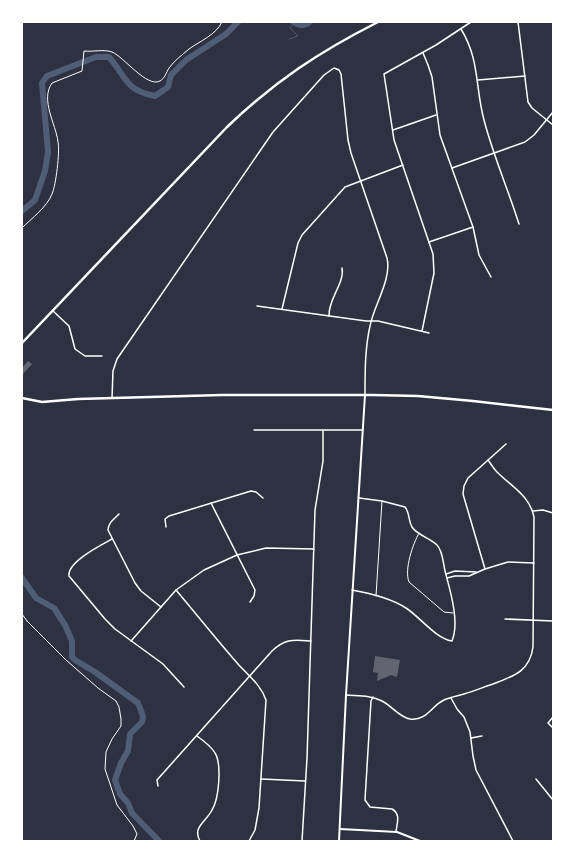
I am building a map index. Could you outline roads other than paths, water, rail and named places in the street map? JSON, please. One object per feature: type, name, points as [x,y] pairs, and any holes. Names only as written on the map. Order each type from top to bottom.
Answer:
[{"type":"main road","points":[[22,343],[227,127],[261,95],[292,71],[330,47],[378,22]]},
{"type":"main road","points":[[22,398],[42,402],[112,398],[222,395],[365,395],[428,397],[553,410]]},
{"type":"street","points":[[422,331],[434,273],[434,259],[430,242],[395,144],[384,74],[423,53],[471,22]]},
{"type":"street","points":[[518,22],[530,106],[553,125]]},
{"type":"street","points":[[461,29],[473,54],[483,119],[519,224]]},
{"type":"street","points":[[423,53],[432,77],[436,115],[440,134],[473,227],[479,255],[491,277]]},
{"type":"street","points":[[112,398],[112,375],[114,367],[126,346],[273,132],[324,75],[332,69],[337,69],[341,74],[349,146],[386,255],[388,265],[387,277],[371,321],[367,342],[339,841]]},
{"type":"street","points":[[478,80],[525,76]]},
{"type":"street","points":[[452,168],[495,154],[525,142],[534,135],[553,112]]},
{"type":"street","points":[[392,130],[436,115]]},
{"type":"street","points":[[282,310],[300,237],[343,188],[403,165]]},
{"type":"street","points":[[430,242],[473,227]]},
{"type":"street","points":[[329,316],[330,307],[342,276],[342,268]]},
{"type":"street","points":[[257,306],[371,321],[429,333]]},
{"type":"street","points":[[54,311],[69,326],[75,349],[85,356],[102,356]]},
{"type":"street","points":[[254,430],[363,430]]},
{"type":"street","points":[[302,841],[315,510],[323,461],[323,431]]},
{"type":"street","points":[[485,569],[463,494],[464,486],[468,478],[506,444]]},
{"type":"street","points":[[346,695],[373,697],[387,704],[401,715],[412,719],[427,715],[440,702],[451,697],[472,692],[511,677],[523,669],[528,662],[532,651],[534,620],[535,522],[533,511],[524,495],[496,471],[488,460]]},
{"type":"street","points":[[166,527],[165,519],[169,516],[250,491],[256,492],[263,498]]},
{"type":"street","points":[[352,590],[376,596],[406,608],[441,636],[448,640],[452,640],[454,630],[453,613],[450,590],[441,551],[437,545],[411,526],[409,514],[405,507],[382,501],[358,498]]},
{"type":"street","points":[[211,503],[255,590],[254,596],[250,602]]},
{"type":"street","points":[[533,511],[543,510],[553,513]]},
{"type":"street","points":[[119,514],[108,526],[112,539],[135,583],[141,591],[161,607]]},
{"type":"street","points":[[112,539],[85,555],[71,567],[69,572],[70,576],[115,629],[163,664],[184,687]]},
{"type":"street","points":[[131,641],[176,590],[204,570],[237,555],[266,548],[314,549]]},
{"type":"street","points":[[447,578],[454,576],[469,576],[476,572],[508,562],[534,563]]},
{"type":"street","points":[[446,574],[459,571],[476,572]]},
{"type":"street","points":[[176,590],[260,688],[266,700],[258,820],[249,841]]},
{"type":"street","points":[[505,619],[553,621]]},
{"type":"street","points":[[158,786],[157,780],[279,645],[289,640],[311,641]]},
{"type":"street","points":[[373,697],[371,701],[365,800],[367,805],[370,807],[392,809],[397,813],[396,832]]},
{"type":"street","points":[[451,697],[468,725],[476,770],[513,841]]},
{"type":"street","points":[[553,717],[548,724],[553,728]]},
{"type":"street","points":[[197,735],[214,752],[218,764],[215,803],[208,818],[197,830],[196,834],[200,841]]},
{"type":"street","points":[[471,738],[482,736]]},
{"type":"street","points":[[536,778],[553,800]]},
{"type":"street","points":[[261,779],[305,781]]},
{"type":"street","points":[[340,829],[396,832],[420,841]]},
{"type":"lane","points":[[376,596],[382,501]]},
{"type":"lane","points":[[419,533],[408,566],[408,582],[444,612],[453,613]]},
{"type":"water","points":[[291,22],[314,22],[309,26],[300,28],[291,24]]},
{"type":"waterway","points":[[22,211],[35,200],[45,171],[48,152],[42,83],[47,76],[96,57],[109,57],[132,87],[155,96],[168,87],[171,75],[186,60],[226,34],[238,22]]},
{"type":"waterway","points":[[289,39],[298,36],[290,28],[292,25]]},
{"type":"waterway","points":[[22,578],[36,598],[54,608],[65,625],[72,641],[72,657],[138,703],[143,717],[142,722],[130,734],[128,751],[121,763],[115,780],[120,794],[128,803],[132,813],[159,841]]}]
